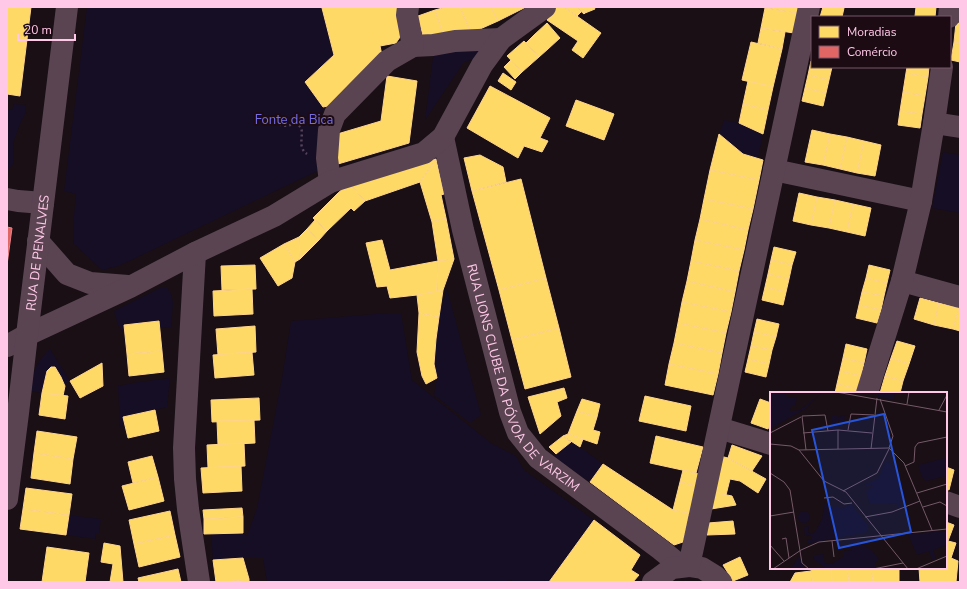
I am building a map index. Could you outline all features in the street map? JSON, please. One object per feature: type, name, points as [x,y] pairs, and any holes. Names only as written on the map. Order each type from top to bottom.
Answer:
[{"type":"street","name":"RUA DE PENALVES","points":[[7,499],[13,405],[27,335],[67,7]]},
{"type":"street","points":[[408,7],[413,46]]},
{"type":"street","points":[[7,346],[195,253],[274,216],[330,182],[424,153],[443,137],[482,65],[501,39],[545,7]]},
{"type":"street","points":[[685,566],[720,428],[809,7]]},
{"type":"street","points":[[330,182],[327,158],[329,130],[335,114],[387,61],[413,46],[433,45],[455,41],[501,39]]},
{"type":"street","points":[[867,392],[902,281],[921,201],[942,68]]},
{"type":"street","points":[[934,123],[960,127]]},
{"type":"street","name":"RUA LIONS CLUBE DA PÓVOA DE VARZIM","points":[[443,137],[463,230],[510,412],[518,433],[538,458],[685,566]]},
{"type":"street","points":[[774,170],[921,201]]},
{"type":"street","points":[[7,199],[43,203]]},
{"type":"street","points":[[38,241],[67,274],[90,283],[130,286]]},
{"type":"street","points":[[195,253],[184,448],[188,509],[199,582]]},
{"type":"street","points":[[902,281],[960,297]]},
{"type":"street","points":[[720,428],[770,444]]},
{"type":"street","points":[[947,502],[960,507]]},
{"type":"street","points":[[653,582],[672,568],[685,566],[702,568],[715,576],[721,582]]},
{"type":"path","points":[[275,122],[281,126],[298,124],[302,131],[301,148],[305,153],[311,157],[327,158]]},
{"type":"green space","name":"Fonte da Bica","points":[[87,7],[324,7],[322,8],[334,55],[305,82],[323,107],[319,153],[324,169],[119,266],[102,270],[74,244],[73,227],[76,194],[64,191]]},
{"type":"green space","points":[[434,49],[481,49],[474,59],[464,62],[425,120]]},
{"type":"green space","points":[[14,104],[26,105],[25,114],[13,143],[14,163],[7,171],[7,109],[12,110]]},
{"type":"green space","points":[[724,120],[739,123],[763,134],[758,158],[743,154],[719,134]]},
{"type":"green space","points":[[943,152],[960,155],[960,213],[932,208]]},
{"type":"green space","points":[[160,288],[167,288],[171,294],[173,302],[171,328],[159,327],[158,321],[124,325],[125,335],[118,325],[114,311]]},
{"type":"green space","points":[[447,289],[481,415],[470,423],[434,395],[437,378],[435,367],[436,339],[439,317]]},
{"type":"green space","points":[[401,313],[412,380],[491,443],[516,456],[524,470],[594,520],[549,582],[513,582],[512,580],[503,582],[267,582],[263,558],[213,560],[211,534],[243,533],[247,536],[257,508],[282,378],[291,321]]},
{"type":"green space","points":[[50,349],[70,381],[64,384],[55,367],[51,367],[47,371],[42,393],[30,391],[38,363]]},
{"type":"green space","points":[[170,378],[167,407],[155,410],[125,426],[120,427],[118,386]]},
{"type":"green space","points":[[571,442],[603,464],[590,482],[554,458],[556,454]]},
{"type":"green space","points":[[69,515],[101,519],[99,533],[96,533],[95,539],[66,535]]},
{"type":"building: Moradias","points":[[7,7],[31,7],[20,96],[7,94]]},
{"type":"building: Moradias","points":[[397,7],[400,37],[396,43],[380,46],[383,60],[338,104],[323,107],[305,82],[334,55],[322,8]]},
{"type":"building: Moradias","points":[[446,7],[460,7],[471,33],[444,38],[435,10]]},
{"type":"building: Moradias","points":[[460,7],[491,7],[498,21],[471,33]]},
{"type":"building: Moradias","points":[[491,7],[526,7],[498,21]]},
{"type":"building: Moradias","points":[[556,7],[564,7],[601,33],[583,58],[572,50],[578,41],[547,20]]},
{"type":"building: Moradias","points":[[564,7],[576,7],[581,12],[577,16]]},
{"type":"building: Moradias","points":[[576,7],[583,7],[585,13],[584,14]]},
{"type":"building: Moradias","points":[[583,7],[594,7],[595,9],[585,13]]},
{"type":"building: Moradias","points":[[760,7],[798,7],[797,13]]},
{"type":"building: Moradias","points":[[823,7],[844,8],[842,16],[820,16]]},
{"type":"building: Moradias","points":[[916,7],[936,7],[935,16],[915,16]]},
{"type":"building: Moradias","points":[[765,8],[797,13],[794,33],[761,28]]},
{"type":"building: Moradias","points":[[435,10],[444,38],[424,40],[418,16]]},
{"type":"building: Moradias","points":[[547,23],[560,38],[548,49],[534,35]]},
{"type":"building: Moradias","points":[[956,23],[960,23],[960,43],[954,42]]},
{"type":"building: Moradias","points":[[761,28],[785,32],[782,49],[758,43]]},
{"type":"building: Moradias","points":[[534,35],[548,49],[539,57],[526,43]]},
{"type":"building: Moradias","points":[[524,41],[539,57],[522,72],[507,56]]},
{"type":"building: Moradias","points":[[751,42],[782,49],[773,87],[742,80]]},
{"type":"building: Moradias","points":[[954,42],[960,43],[960,62],[951,60]]},
{"type":"building: Moradias","points":[[511,60],[522,72],[515,79],[504,67]]},
{"type":"building: Moradias","points":[[811,61],[811,68],[832,68],[829,80],[808,75]]},
{"type":"building: Moradias","points":[[907,68],[929,68],[928,77],[906,73]]},
{"type":"building: Moradias","points":[[503,73],[516,82],[511,90],[498,81]]},
{"type":"building: Moradias","points":[[906,73],[928,77],[925,96],[903,92]]},
{"type":"building: Moradias","points":[[808,75],[829,80],[826,93],[805,88]]},
{"type":"building: Moradias","points":[[387,76],[417,81],[409,143],[338,164],[334,135],[381,121]]},
{"type":"building: Moradias","points":[[748,81],[773,87],[768,110],[743,104]]},
{"type":"building: Moradias","points":[[490,86],[550,118],[540,138],[548,141],[542,152],[524,146],[518,158],[467,128]]},
{"type":"building: Moradias","points":[[805,88],[826,93],[823,106],[802,101]]},
{"type":"building: Moradias","points":[[903,92],[925,96],[922,114],[900,111]]},
{"type":"building: Moradias","points":[[576,100],[614,114],[604,140],[566,126]]},
{"type":"building: Moradias","points":[[743,104],[768,110],[763,134],[739,123]]},
{"type":"building: Moradias","points":[[900,111],[922,114],[920,128],[898,125]]},
{"type":"building: Moradias","points":[[812,130],[830,134],[823,165],[805,162]]},
{"type":"building: Moradias","points":[[719,134],[743,154],[763,160],[759,180],[710,170]]},
{"type":"building: Moradias","points":[[830,134],[847,137],[840,169],[823,165]]},
{"type":"building: Moradias","points":[[847,137],[864,141],[857,173],[840,169]]},
{"type":"building: Moradias","points":[[864,141],[881,145],[875,176],[857,173]]},
{"type":"building: Moradias","points":[[480,155],[503,167],[506,182],[472,191],[464,158]]},
{"type":"building: Moradias","points":[[436,159],[444,194],[441,195],[446,218],[432,222],[420,182]]},
{"type":"building: Moradias","points":[[436,159],[420,182],[365,201],[349,183],[389,170]]},
{"type":"building: Moradias","points":[[710,170],[759,180],[753,209],[704,199]]},
{"type":"building: Moradias","points":[[521,179],[546,278],[499,290],[472,191]]},
{"type":"building: Moradias","points":[[349,183],[365,201],[354,211],[337,194]]},
{"type":"building: Moradias","points":[[799,193],[817,197],[811,225],[793,221]]},
{"type":"building: Moradias","points":[[337,194],[351,208],[327,231],[313,218]]},
{"type":"building: Moradias","points":[[817,197],[835,200],[829,228],[811,225]]},
{"type":"building: Moradias","points":[[704,199],[753,209],[748,230],[700,219]]},
{"type":"building: Moradias","points":[[835,200],[853,204],[847,232],[829,228]]},
{"type":"building: Moradias","points":[[853,204],[871,208],[865,236],[847,232]]},
{"type":"building: Moradias","points":[[446,218],[454,259],[438,261],[432,222]]},
{"type":"building: Moradias","points":[[700,219],[748,230],[744,250],[695,240]]},
{"type":"building: Moradias","points":[[315,220],[327,231],[319,240],[307,229]]},
{"type":"building: Moradias","points":[[307,229],[319,240],[300,259],[299,237]]},
{"type":"building: Moradias","points":[[299,237],[300,259],[295,262],[284,244]]},
{"type":"building: Moradias","points":[[382,240],[390,270],[438,261],[437,292],[390,298],[387,286],[377,287],[366,243]]},
{"type":"building: Moradias","points":[[695,240],[744,250],[739,271],[691,261]]},
{"type":"building: Moradias","points":[[284,244],[295,262],[292,278],[278,286],[260,258]]},
{"type":"building: Moradias","points":[[774,247],[796,252],[792,265],[771,260]]},
{"type":"building: Moradias","points":[[454,259],[443,290],[437,292],[438,261]]},
{"type":"building: Moradias","points":[[771,260],[792,265],[789,279],[768,274]]},
{"type":"building: Moradias","points":[[691,261],[739,271],[735,292],[687,281]]},
{"type":"building: Moradias","points":[[255,265],[256,289],[222,290],[221,266]]},
{"type":"building: Moradias","points":[[869,265],[890,270],[887,283],[866,278]]},
{"type":"building: Moradias","points":[[768,274],[789,279],[786,292],[765,287]]},
{"type":"building: Moradias","points":[[546,278],[559,328],[512,340],[499,290]]},
{"type":"building: Moradias","points":[[866,278],[887,283],[884,296],[862,292]]},
{"type":"building: Moradias","points":[[687,281],[735,292],[731,312],[682,302]]},
{"type":"building: Moradias","points":[[765,287],[786,292],[783,305],[762,300]]},
{"type":"building: Moradias","points":[[252,289],[253,314],[214,316],[213,291]]},
{"type":"building: Moradias","points":[[443,290],[439,317],[419,313],[417,295]]},
{"type":"building: Moradias","points":[[862,292],[884,296],[881,310],[859,305]]},
{"type":"building: Moradias","points":[[920,298],[939,303],[934,325],[914,319]]},
{"type":"building: Moradias","points":[[682,302],[731,312],[726,333],[678,323]]},
{"type":"building: Moradias","points":[[939,303],[959,308],[953,329],[934,325]]},
{"type":"building: Moradias","points":[[859,305],[881,310],[877,323],[856,318]]},
{"type":"building: Moradias","points":[[960,308],[960,331],[953,329]]},
{"type":"building: Moradias","points":[[419,313],[439,317],[434,364],[437,378],[426,384],[422,376],[417,352]]},
{"type":"building: Moradias","points":[[757,319],[779,324],[776,337],[754,332]]},
{"type":"building: Moradias","points":[[159,321],[162,351],[127,354],[124,325]]},
{"type":"building: Moradias","points":[[678,323],[726,333],[722,353],[674,343]]},
{"type":"building: Moradias","points":[[255,326],[256,352],[218,355],[216,329]]},
{"type":"building: Moradias","points":[[559,328],[571,377],[525,389],[512,340]]},
{"type":"building: Moradias","points":[[754,332],[776,337],[772,350],[751,346]]},
{"type":"building: Moradias","points":[[897,341],[915,346],[909,364],[891,358]]},
{"type":"building: Moradias","points":[[674,343],[722,353],[718,374],[669,364]]},
{"type":"building: Moradias","points":[[846,344],[867,349],[864,363],[843,358]]},
{"type":"building: Moradias","points":[[751,346],[772,350],[769,364],[748,359]]},
{"type":"building: Moradias","points":[[162,351],[164,372],[129,376],[127,354]]},
{"type":"building: Moradias","points":[[252,352],[254,375],[215,378],[213,355]]},
{"type":"building: Moradias","points":[[843,358],[864,363],[861,376],[840,371]]},
{"type":"building: Moradias","points":[[891,358],[909,364],[903,381],[885,376]]},
{"type":"building: Moradias","points":[[748,359],[769,364],[766,377],[745,372]]},
{"type":"building: Moradias","points":[[102,363],[103,386],[80,398],[70,381]]},
{"type":"building: Moradias","points":[[669,364],[718,374],[713,395],[665,385]]},
{"type":"building: Moradias","points":[[51,367],[55,367],[65,386],[63,396],[42,393],[47,371]]},
{"type":"building: Moradias","points":[[840,371],[861,376],[858,389],[837,384]]},
{"type":"building: Moradias","points":[[885,376],[903,381],[900,392],[880,392]]},
{"type":"building: Moradias","points":[[837,384],[858,389],[857,392],[835,392]]},
{"type":"building: Moradias","points":[[564,388],[567,398],[557,402],[561,416],[540,434],[528,397]]},
{"type":"building: Moradias","points":[[42,393],[68,396],[65,419],[39,415]]},
{"type":"building: Moradias","points":[[645,396],[691,406],[686,431],[639,421]]},
{"type":"building: Moradias","points":[[259,398],[260,420],[212,422],[211,400]]},
{"type":"building: Moradias","points":[[582,399],[600,404],[597,417],[577,411]]},
{"type":"building: Moradias","points":[[760,399],[770,403],[770,424],[768,429],[751,423]]},
{"type":"building: Moradias","points":[[155,410],[159,431],[128,438],[123,417]]},
{"type":"building: Moradias","points":[[577,411],[597,417],[593,430],[600,432],[597,444],[568,434]]},
{"type":"building: Moradias","points":[[254,420],[255,443],[218,445],[217,421]]},
{"type":"building: Moradias","points":[[37,431],[77,437],[73,459],[34,453]]},
{"type":"building: Moradias","points":[[568,434],[583,439],[580,447],[563,436]]},
{"type":"building: Moradias","points":[[563,436],[571,442],[556,454],[549,447]]},
{"type":"building: Moradias","points":[[656,436],[703,447],[696,473],[650,463]]},
{"type":"building: Moradias","points":[[244,443],[245,466],[208,468],[207,445]]},
{"type":"building: Moradias","points":[[732,445],[762,456],[752,471],[728,458]]},
{"type":"building: Moradias","points":[[34,453],[73,459],[70,484],[31,478]]},
{"type":"building: Moradias","points":[[152,456],[158,477],[133,483],[128,462]]},
{"type":"building: Moradias","points":[[720,456],[728,458],[766,479],[758,493],[740,481],[730,479],[726,495],[712,492]]},
{"type":"building: Moradias","points":[[603,464],[673,510],[689,513],[683,542],[674,545],[590,482]]},
{"type":"building: Moradias","points":[[241,466],[242,491],[203,493],[201,468]]},
{"type":"building: Moradias","points":[[947,467],[954,470],[949,490],[947,489]]},
{"type":"building: Moradias","points":[[683,470],[703,475],[700,487],[680,482]]},
{"type":"building: Moradias","points":[[158,477],[164,501],[129,510],[122,486]]},
{"type":"building: Moradias","points":[[680,482],[700,487],[693,514],[673,510]]},
{"type":"building: Moradias","points":[[26,488],[72,494],[69,515],[23,509]]},
{"type":"building: Moradias","points":[[712,492],[732,496],[736,505],[711,509]]},
{"type":"building: Moradias","points":[[242,508],[243,517],[204,519],[203,510]]},
{"type":"building: Moradias","points":[[23,509],[69,515],[66,535],[20,529]]},
{"type":"building: Moradias","points":[[170,511],[175,535],[134,544],[129,520]]},
{"type":"building: Moradias","points":[[243,517],[243,533],[204,534],[204,519]]},
{"type":"building: Moradias","points":[[594,520],[640,555],[631,570],[639,575],[633,582],[549,582]]},
{"type":"building: Moradias","points":[[733,521],[735,534],[707,535],[708,523]]},
{"type":"building: Moradias","points":[[947,522],[954,525],[948,541],[956,543],[951,558],[958,561],[956,582],[920,582],[919,569],[947,569]]},
{"type":"building: Moradias","points":[[175,535],[180,557],[139,567],[134,544]]},
{"type":"building: Moradias","points":[[104,543],[120,546],[123,582],[110,582],[113,564],[101,562]]},
{"type":"building: Moradias","points":[[47,547],[89,553],[85,582],[42,582]]},
{"type":"building: Moradias","points":[[740,557],[748,575],[733,581],[723,565]]},
{"type":"building: Moradias","points":[[243,558],[249,579],[216,582],[213,560]]},
{"type":"building: Moradias","points":[[178,569],[181,582],[139,582],[138,578]]},
{"type":"building: Moradias","points":[[811,569],[831,569],[833,582],[812,582]]},
{"type":"building: Moradias","points":[[831,569],[847,569],[849,582],[832,582]]},
{"type":"building: Moradias","points":[[847,569],[871,569],[873,582],[849,582]]},
{"type":"building: Moradias","points":[[871,569],[899,569],[899,582],[873,582]]},
{"type":"building: Moradias","points":[[811,571],[812,582],[790,582],[795,573]]},
{"type":"building: Moradias","points":[[249,579],[249,582],[227,582]]},
{"type":"building: Comércio","points":[[7,227],[12,228],[7,265]]}]
